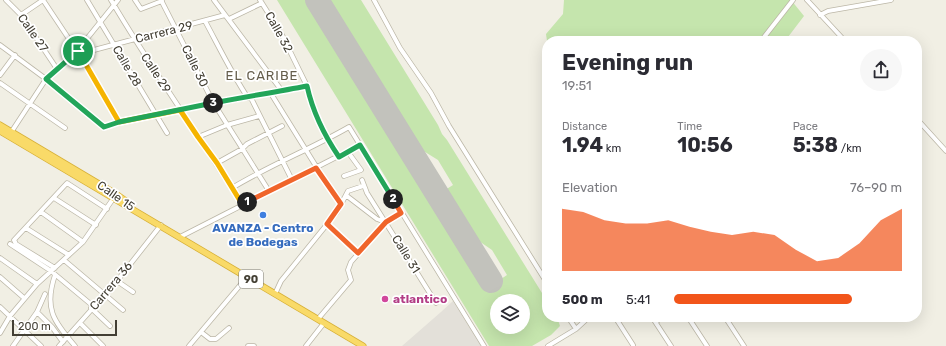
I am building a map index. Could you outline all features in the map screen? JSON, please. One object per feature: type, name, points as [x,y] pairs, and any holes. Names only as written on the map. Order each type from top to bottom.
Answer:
[{"type":"highway","name":"Calle 15","points":[[0,125],[10,134],[161,225]]},
{"type":"highway","name":"Calle 15","points":[[0,131],[10,134]]},
{"type":"highway","name":"90","points":[[161,225],[363,346]]},
{"type":"street","name":"Calle 27","points":[[6,0],[21,15],[57,68]]},
{"type":"street","points":[[21,15],[43,0],[78,52],[119,122]]},
{"type":"street","name":"Calle 28","points":[[87,0],[167,133]]},
{"type":"street","name":"Calle 29","points":[[111,0],[134,40],[198,137],[217,163],[242,204]]},
{"type":"street","points":[[10,134],[46,79],[57,68],[78,52],[118,0]]},
{"type":"street","points":[[135,0],[141,8],[162,1]]},
{"type":"street","points":[[214,0],[282,91]]},
{"type":"street","points":[[374,0],[400,48],[431,93],[449,126],[542,275]]},
{"type":"street","points":[[765,36],[793,0]]},
{"type":"street","points":[[807,0],[840,36]]},
{"type":"street","points":[[820,15],[828,11],[891,0]]},
{"type":"street","name":"Calle 30","points":[[162,1],[213,102],[268,191]]},
{"type":"street","points":[[228,19],[261,2]]},
{"type":"street","name":"Calle 32","points":[[261,2],[282,35],[307,86],[313,110],[327,140],[339,157]]},
{"type":"street","name":"Carrera 29","points":[[78,52],[134,40],[225,15]]},
{"type":"street","points":[[205,21],[230,65],[235,79],[249,98],[259,116],[292,180]]},
{"type":"street","points":[[0,45],[46,79],[101,125],[107,126],[119,122],[213,102],[249,98],[270,92],[307,86]]},
{"type":"street","points":[[0,75],[15,56]]},
{"type":"street","points":[[0,83],[65,128]]},
{"type":"street","points":[[270,92],[316,168],[341,204]]},
{"type":"street","points":[[198,137],[227,125],[259,116]]},
{"type":"street","points":[[922,125],[946,151]]},
{"type":"street","points":[[217,163],[282,126]]},
{"type":"street","points":[[232,188],[257,173],[327,140],[349,127],[484,346]]},
{"type":"street","points":[[180,236],[339,157],[360,145]]},
{"type":"street","points":[[344,176],[361,170],[348,152]]},
{"type":"street","name":"Calle 31","points":[[362,180],[363,186],[436,303]]},
{"type":"street","points":[[107,209],[66,184],[14,242],[53,270],[55,275],[92,307],[110,326]]},
{"type":"street","points":[[275,294],[281,281],[327,224],[347,196],[348,192],[351,189],[363,186]]},
{"type":"street","points":[[0,333],[10,316],[24,298],[37,284],[83,242],[115,196]]},
{"type":"street","points":[[347,196],[377,219],[386,222]]},
{"type":"street","points":[[54,198],[96,225]]},
{"type":"street","points":[[41,212],[83,242]]},
{"type":"street","points":[[318,319],[352,280],[348,270],[351,262],[358,253],[386,222],[401,213]]},
{"type":"street","points":[[327,224],[358,253]]},
{"type":"street","name":"Carrera 36","points":[[59,346],[68,338],[92,307],[117,280],[161,225]]},
{"type":"street","points":[[26,228],[69,255]]},
{"type":"street","points":[[10,244],[53,270]]},
{"type":"street","points":[[0,258],[37,284]]},
{"type":"street","points":[[64,260],[123,310]]},
{"type":"street","points":[[55,275],[50,293],[49,305],[54,317],[75,346]]},
{"type":"street","points":[[0,277],[24,298]]},
{"type":"street","points":[[189,346],[247,277]]},
{"type":"street","points":[[117,280],[133,292]]},
{"type":"street","points":[[13,346],[37,312],[45,294]]},
{"type":"street","points":[[0,307],[41,346]]},
{"type":"street","points":[[37,312],[52,327],[63,342]]},
{"type":"street","points":[[571,322],[576,329]]},
{"type":"street","points":[[548,346],[576,329],[584,322]]},
{"type":"street","points":[[618,322],[633,345]]},
{"type":"street","points":[[656,322],[671,346]]},
{"type":"street","points":[[691,322],[706,346]]},
{"type":"street","points":[[728,322],[744,346]]},
{"type":"street","points":[[80,323],[102,346]]},
{"type":"street","points":[[306,346],[324,323]]},
{"type":"street","points":[[201,332],[210,338],[216,339],[229,328]]},
{"type":"street","points":[[248,346],[254,346]]},
{"type":"shaded area","points":[[453,301],[481,346],[402,346],[441,312]]},
{"type":"green space","points":[[277,0],[308,0],[486,289],[507,275],[492,250],[473,237],[445,190],[453,185],[438,160],[417,147],[326,0],[361,0],[438,125],[442,134],[542,293],[542,322],[559,322],[560,326],[551,335],[532,346],[489,346]]},
{"type":"green space","points":[[564,0],[791,0],[804,16],[789,36],[546,36],[546,34],[563,14]]},
{"type":"runway","points":[[317,0],[491,281]]},
{"type":"place","name":"AVANZA - Centro de Bodegas","points":[[263,215]]},
{"type":"place","name":"atlantico","points":[[385,299]]},
{"type":"district","name":"EL CARIBE","points":[[262,75]]},
{"type":"route","points":[[78,51],[46,79],[104,127],[119,122],[213,102],[250,98],[270,92],[307,86],[313,110],[327,140],[339,157],[360,145],[401,213],[386,222],[358,253],[327,224],[337,212],[341,204],[316,168],[242,204],[217,163],[180,110],[119,122],[78,51]]}]
